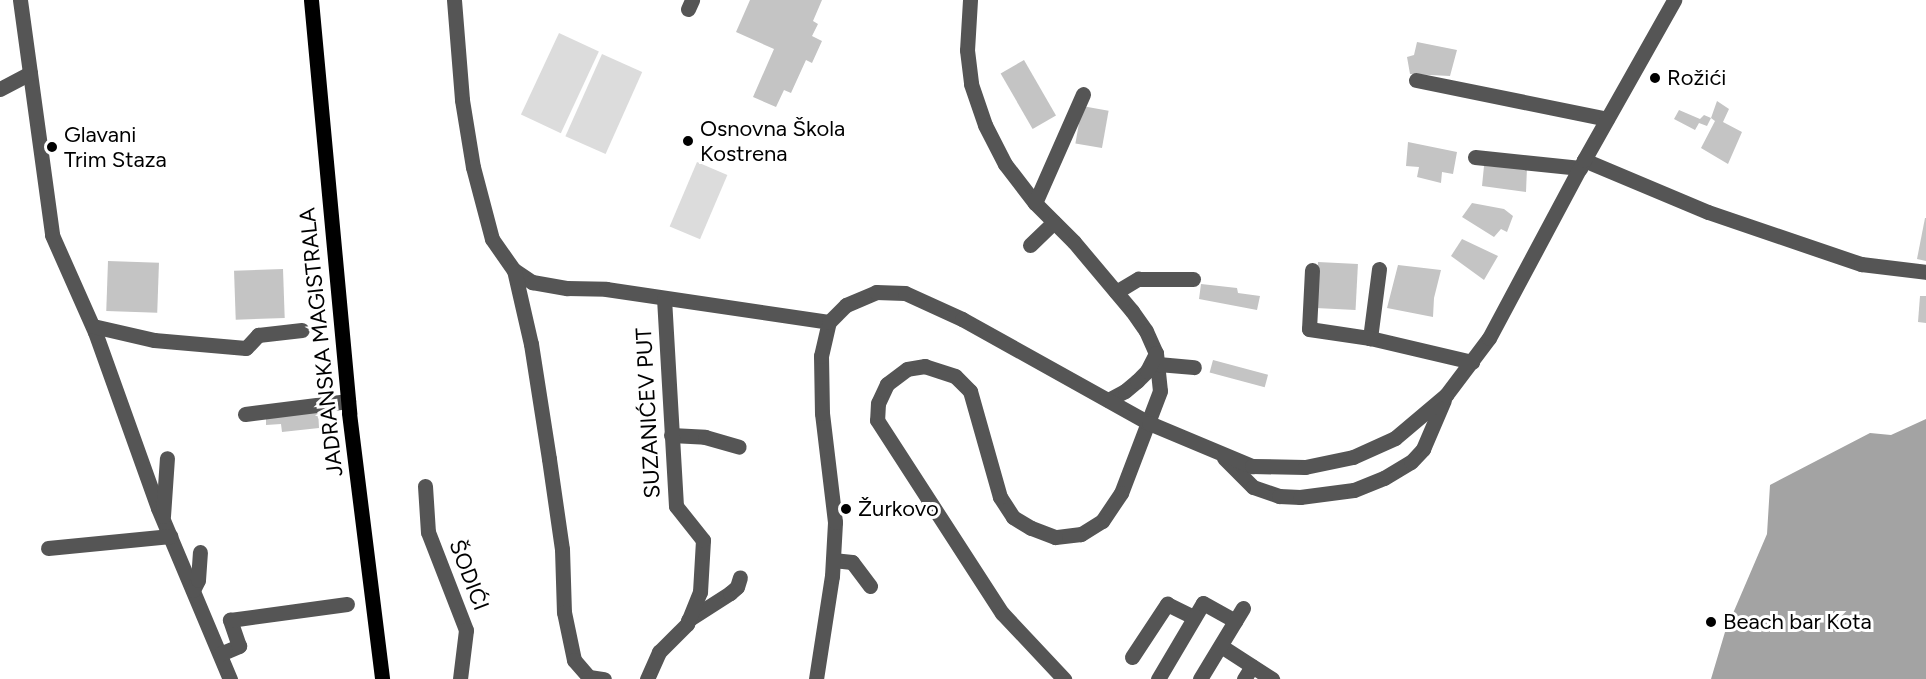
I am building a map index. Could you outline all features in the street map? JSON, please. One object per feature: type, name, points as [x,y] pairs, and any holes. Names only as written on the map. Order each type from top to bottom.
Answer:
[{"type":"main road","name":"JADRANSKA MAGISTRALA","points":[[311,0],[348,400],[382,679]]},
{"type":"street","points":[[20,0],[52,235],[93,326],[163,519],[230,679]]},
{"type":"street","points":[[454,0],[462,100],[473,167],[492,239],[514,270],[532,282],[567,288],[606,289],[829,322]]},
{"type":"street","points":[[970,0],[967,50],[971,84],[985,125],[1005,164],[1035,203],[1116,292],[1146,332],[1157,358],[1160,392],[1121,493],[1102,521],[1081,534],[1055,537],[1031,528],[1013,517],[1000,497],[970,391],[955,376],[925,366],[911,368],[887,384],[878,403],[877,420],[891,446],[996,604],[1064,679]]},
{"type":"street","points":[[816,679],[833,560],[835,522],[822,413],[821,356],[829,322],[846,305],[876,292],[905,293],[962,319],[1149,423],[1252,466],[1305,467],[1353,457],[1395,438],[1446,395],[1489,338],[1582,164],[1674,0]]},
{"type":"street","points":[[0,88],[30,73]]},
{"type":"street","points":[[1416,80],[1607,119]]},
{"type":"street","points":[[1035,203],[1083,94]]},
{"type":"street","points":[[1475,157],[1582,164],[1708,212],[1855,262],[1926,272]]},
{"type":"street","points":[[1030,245],[1054,222]]},
{"type":"street","points":[[1370,338],[1380,269]]},
{"type":"street","points":[[514,270],[531,344],[562,549],[564,612],[574,660],[589,677],[604,679]]},
{"type":"street","points":[[1312,270],[1309,328],[1370,338],[1472,362]]},
{"type":"street","points":[[1116,292],[1138,279],[1193,279]]},
{"type":"street","name":"SUZANIĆEV PUT","points":[[647,679],[659,652],[688,620],[700,592],[703,540],[676,506],[664,298]]},
{"type":"street","points":[[93,326],[154,340],[246,348],[258,335],[302,330]]},
{"type":"street","points":[[1157,358],[1194,367]]},
{"type":"street","points":[[1108,400],[1125,392],[1157,358]]},
{"type":"street","points":[[1218,453],[1253,487],[1279,496],[1300,497],[1354,490],[1384,478],[1412,462],[1424,449],[1446,395]]},
{"type":"street","points":[[245,414],[348,400]]},
{"type":"street","points":[[671,435],[705,437],[739,447]]},
{"type":"street","points":[[163,519],[167,458]]},
{"type":"street","name":"ŠODIĆI","points":[[425,486],[428,532],[466,630],[460,679]]},
{"type":"street","points":[[48,548],[170,536]]},
{"type":"street","points":[[193,590],[198,580],[200,552]]},
{"type":"street","points":[[833,560],[852,562],[870,586]]},
{"type":"street","points":[[688,620],[730,593],[737,587],[740,577]]},
{"type":"street","points":[[1158,679],[1203,603],[1239,615],[1200,679]]},
{"type":"street","points":[[220,654],[240,646],[230,620],[347,604]]},
{"type":"street","points":[[1132,657],[1167,604],[1194,617]]},
{"type":"street","points":[[1221,646],[1248,673],[1272,679]]},
{"type":"shaded area","points":[[559,33],[599,52],[561,133],[521,115]]},
{"type":"shaded area","points":[[602,54],[642,72],[606,154],[565,136]]},
{"type":"shaded area","points":[[697,162],[727,175],[700,239],[670,226]]},
{"type":"shaded area","points":[[1926,419],[1926,679],[1711,679],[1725,632],[1767,534],[1770,485],[1870,433],[1891,435]]},
{"type":"building","points":[[750,0],[822,0],[813,21],[818,24],[812,36],[822,41],[812,63],[806,60],[791,93],[784,90],[776,107],[753,97],[774,49],[736,32]]},
{"type":"building","points":[[1417,42],[1457,50],[1450,76],[1410,74],[1407,57],[1414,55]]},
{"type":"building","points":[[1024,60],[1056,115],[1033,129],[1001,74]]},
{"type":"building","points":[[1717,101],[1729,109],[1723,122],[1742,132],[1728,164],[1701,148],[1715,121],[1711,118]]},
{"type":"building","points":[[1082,106],[1109,111],[1102,148],[1075,143]]},
{"type":"building","points":[[1679,110],[1700,119],[1704,115],[1711,118],[1707,126],[1699,123],[1695,130],[1674,119]]},
{"type":"building","points":[[1408,142],[1457,152],[1453,174],[1442,172],[1441,183],[1417,177],[1419,167],[1406,166]]},
{"type":"building","points":[[1484,166],[1527,167],[1526,192],[1482,186]]},
{"type":"building","points":[[1472,203],[1504,209],[1513,216],[1507,232],[1501,229],[1494,237],[1462,217]]},
{"type":"building","points":[[1926,218],[1926,261],[1917,259]]},
{"type":"building","points":[[1462,239],[1498,256],[1484,280],[1451,256]]},
{"type":"building","points":[[108,261],[159,263],[157,313],[106,311]]},
{"type":"building","points":[[1318,262],[1358,264],[1356,310],[1316,308]]},
{"type":"building","points":[[1398,265],[1441,270],[1434,298],[1433,317],[1387,308]]},
{"type":"building","points":[[283,269],[285,318],[236,320],[234,271]]},
{"type":"building","points":[[1201,284],[1237,288],[1238,293],[1260,296],[1257,310],[1199,299]]},
{"type":"building","points":[[1920,296],[1926,296],[1926,323],[1918,322]]},
{"type":"building","points":[[1213,360],[1268,375],[1265,387],[1210,373]]},
{"type":"building","points":[[318,409],[319,428],[282,432],[281,424],[266,425],[266,414]]},
{"type":"place","name":"Rožići","points":[[1655,78]]},
{"type":"place","name":"Osnovna Škola Kostrena","points":[[688,141]]},
{"type":"place","name":"Glavani Trim Staza","points":[[52,147]]},
{"type":"place","name":"Žurkovo","points":[[846,509]]},
{"type":"place","name":"Beach bar Kota","points":[[1711,622]]}]
